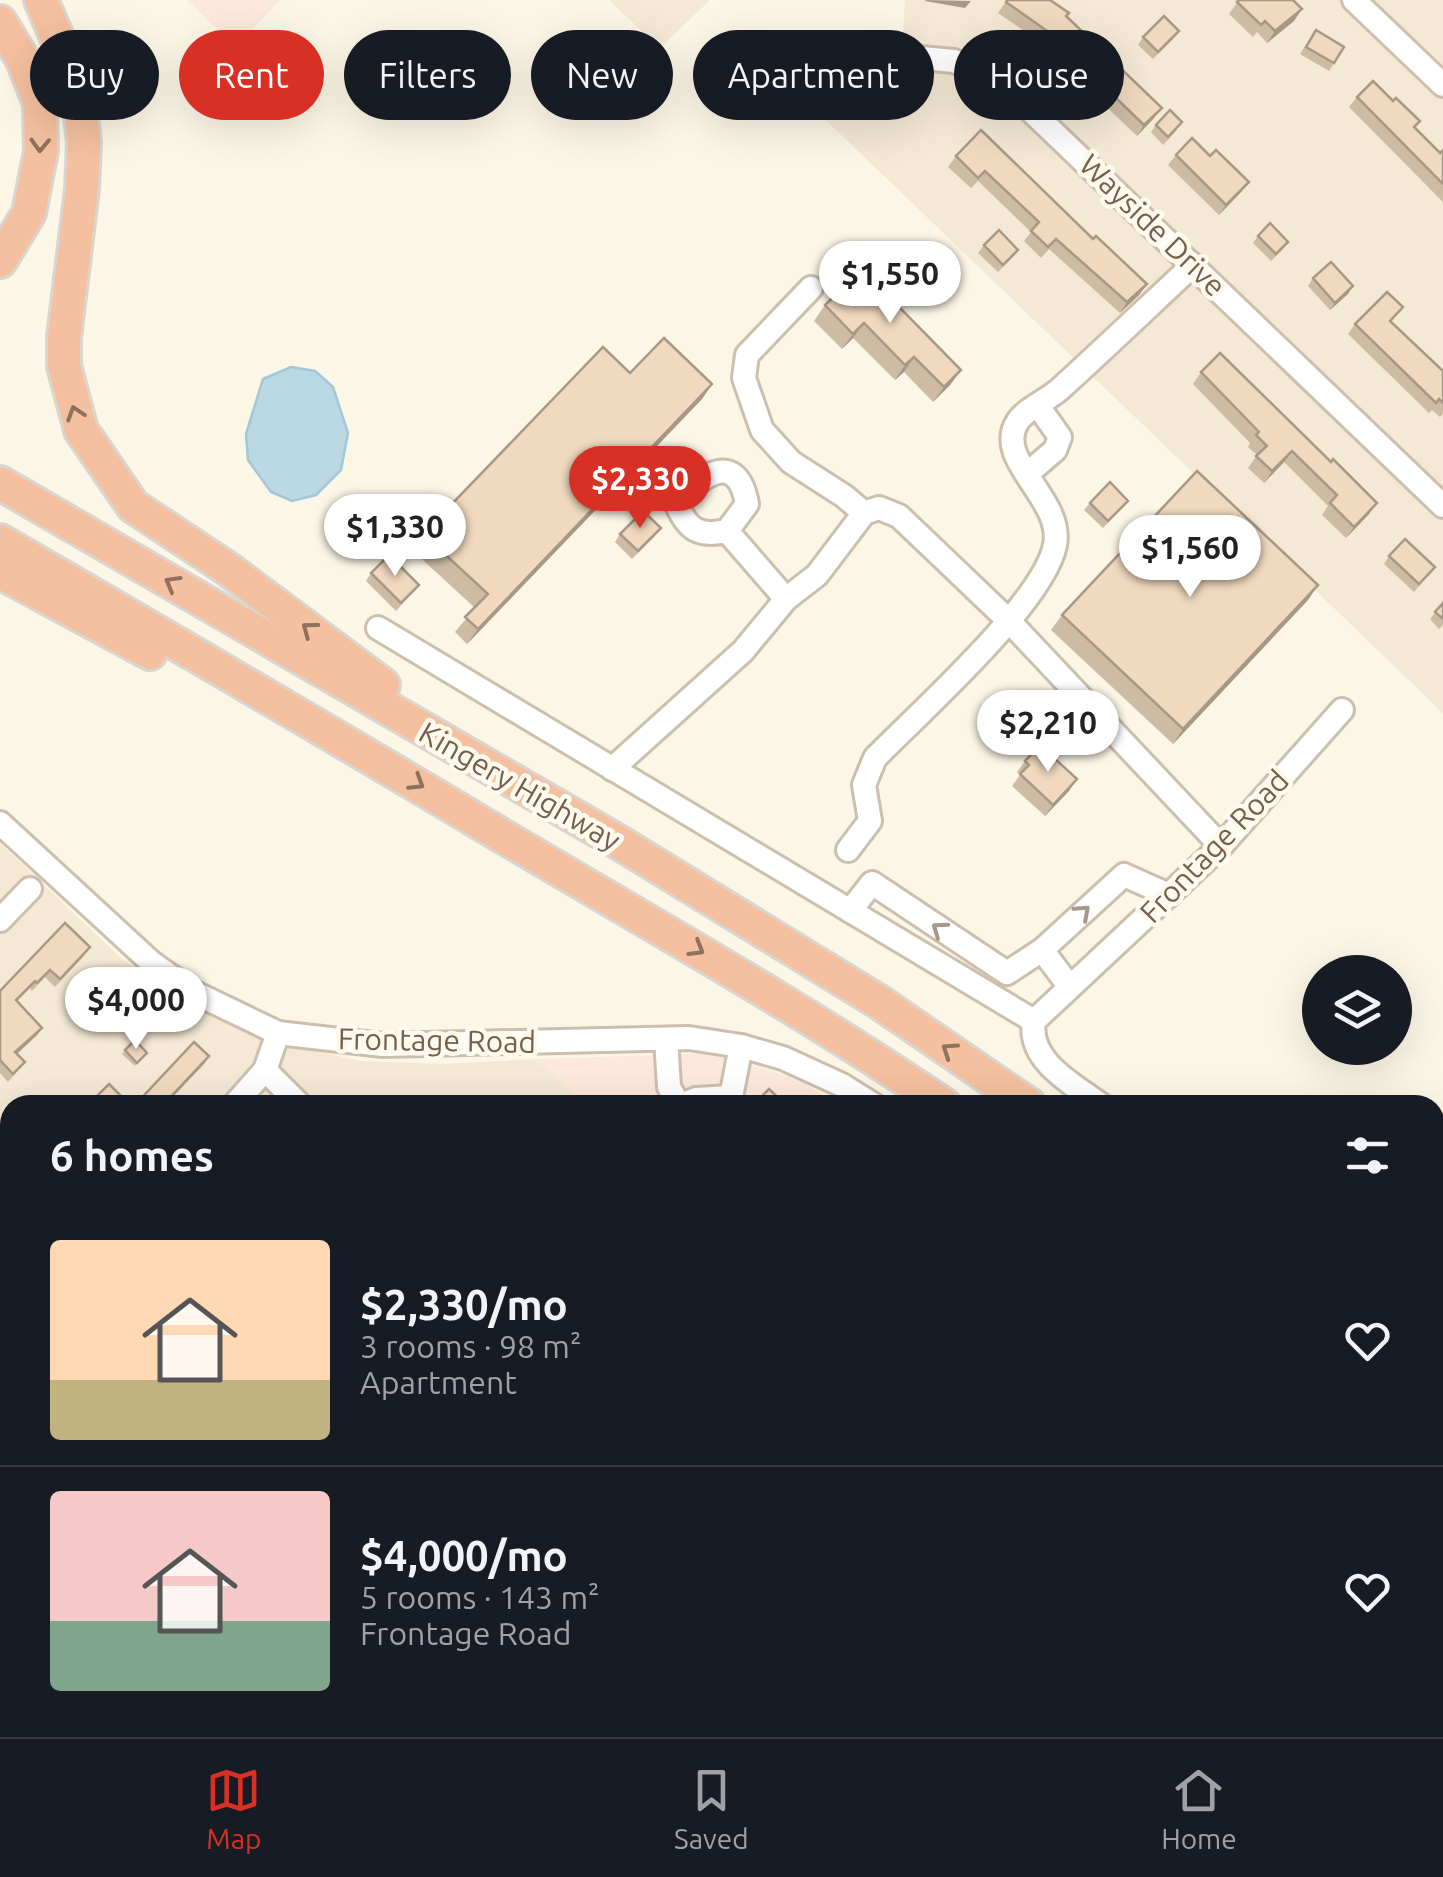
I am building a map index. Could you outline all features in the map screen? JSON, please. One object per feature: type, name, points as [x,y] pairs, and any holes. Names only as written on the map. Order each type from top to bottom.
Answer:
[{"type":"highway","points":[[41,0],[72,70],[84,143],[82,188],[66,295],[64,366],[81,430],[112,476],[133,506],[228,570],[392,691],[620,844]]},
{"type":"highway","points":[[0,22],[22,60],[40,104],[42,151],[29,212],[0,261]]},
{"type":"highway","name":"Kingery Highway","points":[[0,483],[620,844],[879,1002],[1014,1095]]},
{"type":"highway","name":"Kingery Highway","points":[[0,542],[378,759],[802,1012],[929,1095]]},
{"type":"highway","points":[[0,572],[261,712],[378,759]]},
{"type":"street","points":[[1354,0],[1443,86]]},
{"type":"street","name":"Wayside Drive","points":[[934,59],[954,61],[988,74],[1016,93],[1441,500]]},
{"type":"street","points":[[848,850],[870,822],[864,785],[876,758],[1009,621],[1037,584],[1055,544],[1052,512],[1013,454],[1013,435],[1019,420],[1056,394],[1193,264]]},
{"type":"street","points":[[811,288],[747,354],[744,378],[762,430],[792,462],[864,514]]},
{"type":"street","points":[[1027,474],[1055,450],[1060,437],[1038,406]]},
{"type":"street","points":[[612,768],[743,651],[786,599],[817,575],[864,514],[878,508],[899,516],[1009,621],[1221,846]]},
{"type":"street","points":[[727,531],[786,599]]},
{"type":"street","points":[[378,628],[1034,1022],[1031,1035],[1048,1064],[1089,1095]]},
{"type":"street","name":"Frontage Road","points":[[1034,1022],[1221,846],[1342,710]]},
{"type":"street","name":"Frontage Road","points":[[0,823],[152,963],[193,992],[278,1032],[383,1045],[689,1038],[741,1046],[798,1065],[858,1095]]},
{"type":"street","points":[[850,911],[872,883],[1007,973],[1042,950],[1124,875],[1169,895]]},
{"type":"street","points":[[0,920],[30,888]]},
{"type":"street","points":[[1042,950],[1070,987]]},
{"type":"street","points":[[243,1095],[265,1070],[278,1032]]},
{"type":"street","points":[[666,1039],[669,1087],[673,1095]]},
{"type":"street","points":[[731,1095],[741,1046]]},
{"type":"street","points":[[265,1070],[290,1095]]},
{"type":"shaded area","points":[[187,0],[280,0],[252,30],[218,30]]},
{"type":"shaded area","points":[[609,0],[710,0],[673,36],[673,30],[641,30]]},
{"type":"shaded area","points":[[905,0],[1443,0],[1443,713],[826,120],[934,120],[934,30],[903,30]]},
{"type":"shaded area","points":[[0,843],[123,960],[187,1003],[265,1039],[360,1061],[442,1064],[536,1059],[575,1095],[0,1095]]},
{"type":"shaded area","points":[[718,1053],[800,1081],[823,1095],[575,1095],[536,1059]]},
{"type":"water","points":[[291,367],[315,371],[333,387],[348,433],[341,470],[316,495],[292,501],[271,492],[248,460],[246,434],[263,379]]},
{"type":"building","points":[[1050,0],[1069,13],[1066,16],[1081,30],[1046,30],[1006,2]]},
{"type":"building","points":[[1239,0],[1293,0],[1302,9],[1275,31],[1265,21],[1261,25]]},
{"type":"building","points":[[1164,16],[1179,31],[1158,52],[1143,37]]},
{"type":"building","points":[[1316,30],[1344,47],[1334,63],[1306,47]]},
{"type":"building","points":[[1124,72],[1162,108],[1144,125],[1124,106]]},
{"type":"building","points":[[1373,81],[1420,121],[1414,127],[1440,153],[1443,150],[1443,184],[1357,97]]},
{"type":"building","points":[[1170,110],[1182,122],[1168,137],[1156,125]]},
{"type":"building","points":[[981,130],[1093,239],[1096,236],[1147,284],[1127,302],[1056,239],[1048,247],[1031,231],[1039,222],[985,171],[978,178],[956,156]]},
{"type":"building","points":[[1192,138],[1210,156],[1216,150],[1249,182],[1226,205],[1176,155]]},
{"type":"building","points":[[1270,223],[1288,242],[1276,254],[1258,236]]},
{"type":"building","points":[[999,230],[1018,250],[1003,265],[984,245]]},
{"type":"building","points":[[1331,262],[1353,286],[1335,303],[1313,278]]},
{"type":"building","points":[[862,269],[961,370],[944,387],[914,357],[905,365],[864,323],[853,334],[825,305]]},
{"type":"building","points":[[1387,292],[1403,307],[1390,321],[1443,371],[1443,403],[1439,399],[1436,403],[1355,324]]},
{"type":"building","points":[[664,338],[712,384],[478,629],[465,617],[488,594],[423,534],[603,347],[630,373]]},
{"type":"building","points":[[1220,353],[1377,503],[1354,527],[1330,503],[1337,495],[1292,451],[1272,471],[1256,456],[1267,446],[1256,435],[1259,432],[1201,372]]},
{"type":"building","points":[[1197,471],[1318,585],[1183,729],[1062,615]]},
{"type":"building","points":[[1110,482],[1128,501],[1108,521],[1090,503]]},
{"type":"building","points":[[643,511],[661,528],[638,551],[620,534]]},
{"type":"building","points":[[1405,539],[1435,567],[1419,584],[1389,556]]},
{"type":"building","points":[[389,555],[419,585],[401,603],[371,573]]},
{"type":"building","points":[[1443,603],[1443,619],[1435,612]]},
{"type":"building","points":[[1040,745],[1077,779],[1053,805],[1020,774],[1029,765],[1025,761]]},
{"type":"building","points":[[65,923],[90,947],[60,979],[50,970],[16,1000],[42,1028],[15,1052],[25,1062],[13,1074],[0,1060],[0,991]]},
{"type":"building","points":[[135,1040],[147,1053],[137,1063],[125,1050]]},
{"type":"building","points":[[194,1042],[209,1056],[172,1095],[144,1095]]},
{"type":"building","points":[[109,1084],[120,1095],[98,1095]]}]
